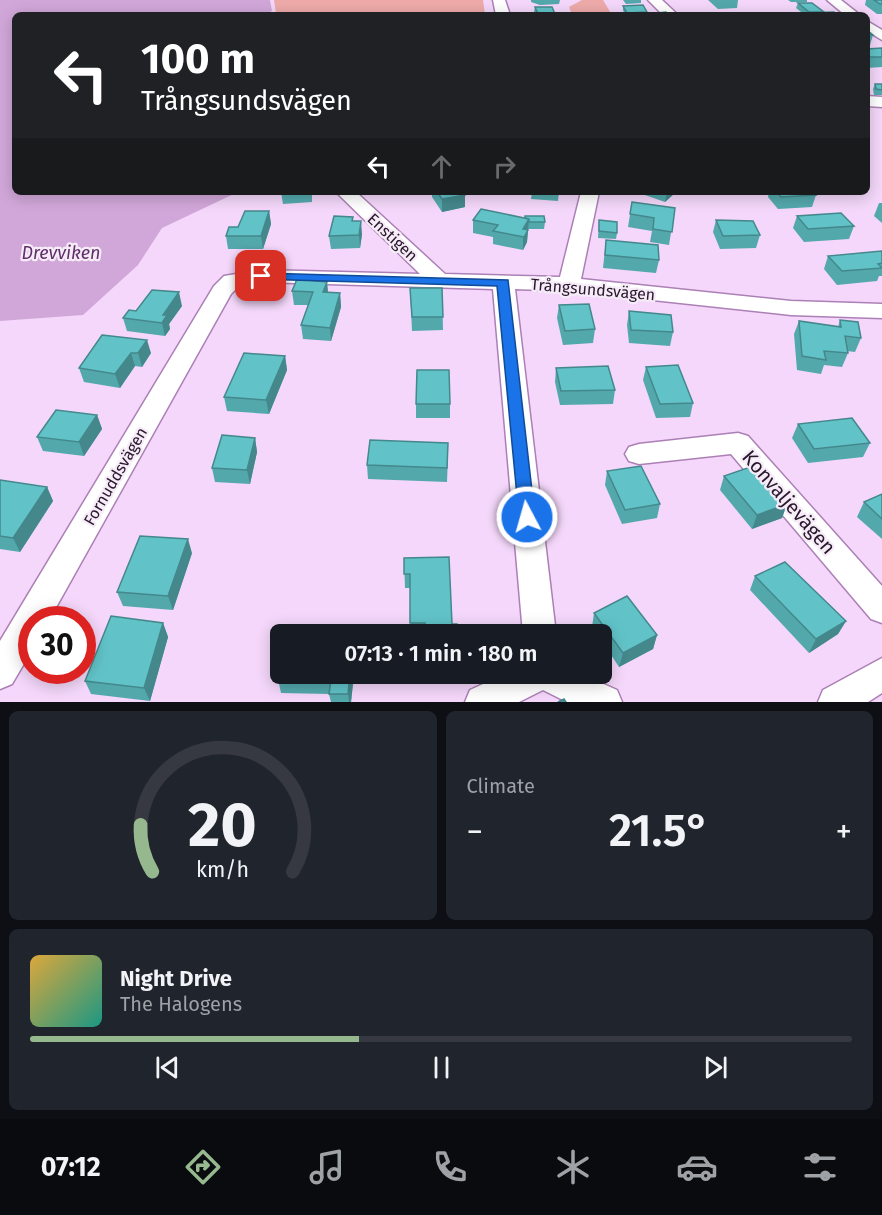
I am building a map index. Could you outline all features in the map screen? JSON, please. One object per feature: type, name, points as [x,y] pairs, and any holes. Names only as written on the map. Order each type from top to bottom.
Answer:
[{"type":"street","points":[[654,0],[667,12]]},
{"type":"street","points":[[832,0],[849,12]]},
{"type":"street","name":"Enstigen","points":[[348,195],[440,281]]},
{"type":"street","points":[[569,285],[589,195]]},
{"type":"street","name":"Trångsundsvägen","points":[[232,282],[261,276],[569,285],[791,308],[882,311]]},
{"type":"street","name":"Fornuddsvägen","points":[[0,673],[216,302],[232,282]]},
{"type":"street","points":[[503,283],[538,624]]},
{"type":"street","name":"Konvaljevägen","points":[[639,454],[738,443],[882,609]]},
{"type":"street","points":[[836,702],[882,674]]},
{"type":"street","points":[[483,702],[520,684]]},
{"type":"street","points":[[566,684],[604,702]]},
{"type":"shaded area","points":[[274,0],[483,0],[485,12],[276,12]]},
{"type":"shaded area","points":[[582,0],[603,0],[610,12],[571,12],[569,7]]},
{"type":"water","name":"Drevviken","points":[[0,0],[270,0],[272,11],[270,12],[12,12],[12,195],[232,195],[162,228],[138,265],[83,315],[0,321]]},
{"type":"building","points":[[798,3],[812,3],[824,12],[809,12]]},
{"type":"building","points":[[643,5],[647,12],[626,12],[623,6]]},
{"type":"building","points":[[535,7],[552,7],[554,12],[537,12]]},
{"type":"building","points":[[882,48],[882,57],[870,57],[870,49]]},
{"type":"building","points":[[875,84],[882,84],[882,90],[876,89]]},
{"type":"building","points":[[439,195],[465,195],[442,199]]},
{"type":"building","points":[[779,195],[816,195],[781,197]]},
{"type":"building","points":[[632,202],[675,208],[672,232],[653,229],[654,218],[630,214]]},
{"type":"building","points":[[481,209],[529,219],[523,229],[528,230],[524,237],[493,231],[498,225],[473,220]]},
{"type":"building","points":[[245,211],[269,211],[261,236],[226,236],[229,227],[238,227]]},
{"type":"building","points":[[841,213],[854,226],[808,229],[797,216]]},
{"type":"building","points":[[334,216],[353,217],[352,221],[361,221],[359,235],[329,236]]},
{"type":"building","points":[[525,216],[544,216],[545,222],[529,222]]},
{"type":"building","points":[[599,220],[617,222],[617,233],[599,231]]},
{"type":"building","points":[[716,220],[753,221],[760,235],[723,236]]},
{"type":"building","points":[[606,240],[658,245],[659,260],[605,255]]},
{"type":"building","points":[[882,251],[882,263],[878,264],[882,268],[842,271],[828,256]]},
{"type":"building","points":[[297,279],[327,282],[323,292],[340,293],[330,328],[301,325],[313,292],[292,291]]},
{"type":"building","points":[[410,288],[442,288],[443,317],[412,317]]},
{"type":"building","points":[[152,290],[179,292],[163,315],[167,315],[162,323],[123,318],[129,310],[136,311]]},
{"type":"building","points":[[589,304],[595,329],[565,331],[559,305]]},
{"type":"building","points":[[629,311],[671,315],[673,332],[631,330]]},
{"type":"building","points":[[840,320],[858,322],[861,338],[845,336],[848,353],[824,351],[826,360],[802,356],[799,321],[841,327]]},
{"type":"building","points":[[102,335],[147,340],[138,353],[131,353],[115,374],[79,368]]},
{"type":"building","points":[[244,353],[285,356],[266,400],[224,397]]},
{"type":"building","points":[[678,365],[693,403],[660,404],[646,367]]},
{"type":"building","points":[[608,366],[615,390],[561,391],[556,368]]},
{"type":"building","points":[[417,370],[449,370],[450,404],[416,404]]},
{"type":"building","points":[[56,410],[97,415],[79,442],[37,437]]},
{"type":"building","points":[[852,418],[870,443],[814,449],[798,424]]},
{"type":"building","points":[[222,435],[255,438],[247,470],[212,468]]},
{"type":"building","points":[[370,440],[448,443],[447,468],[367,465]]},
{"type":"building","points":[[641,466],[660,504],[625,510],[607,471]]},
{"type":"building","points":[[753,466],[787,504],[757,515],[724,476]]},
{"type":"building","points":[[0,480],[47,487],[13,538],[0,536]]},
{"type":"building","points":[[882,494],[882,519],[864,502]]},
{"type":"building","points":[[140,536],[188,539],[168,596],[117,592]]},
{"type":"building","points":[[449,557],[452,624],[410,623],[410,574],[404,574],[404,558]]},
{"type":"building","points":[[785,562],[846,621],[816,639],[755,576]]},
{"type":"building","points":[[627,596],[657,635],[623,653],[612,638],[612,624],[602,624],[594,613]]},
{"type":"building","points":[[111,616],[163,623],[144,688],[96,682],[96,654]]},
{"type":"building","points":[[330,684],[349,684],[348,694],[329,694]]},
{"type":"route","points":[[261,276],[503,283],[527,517]]}]
